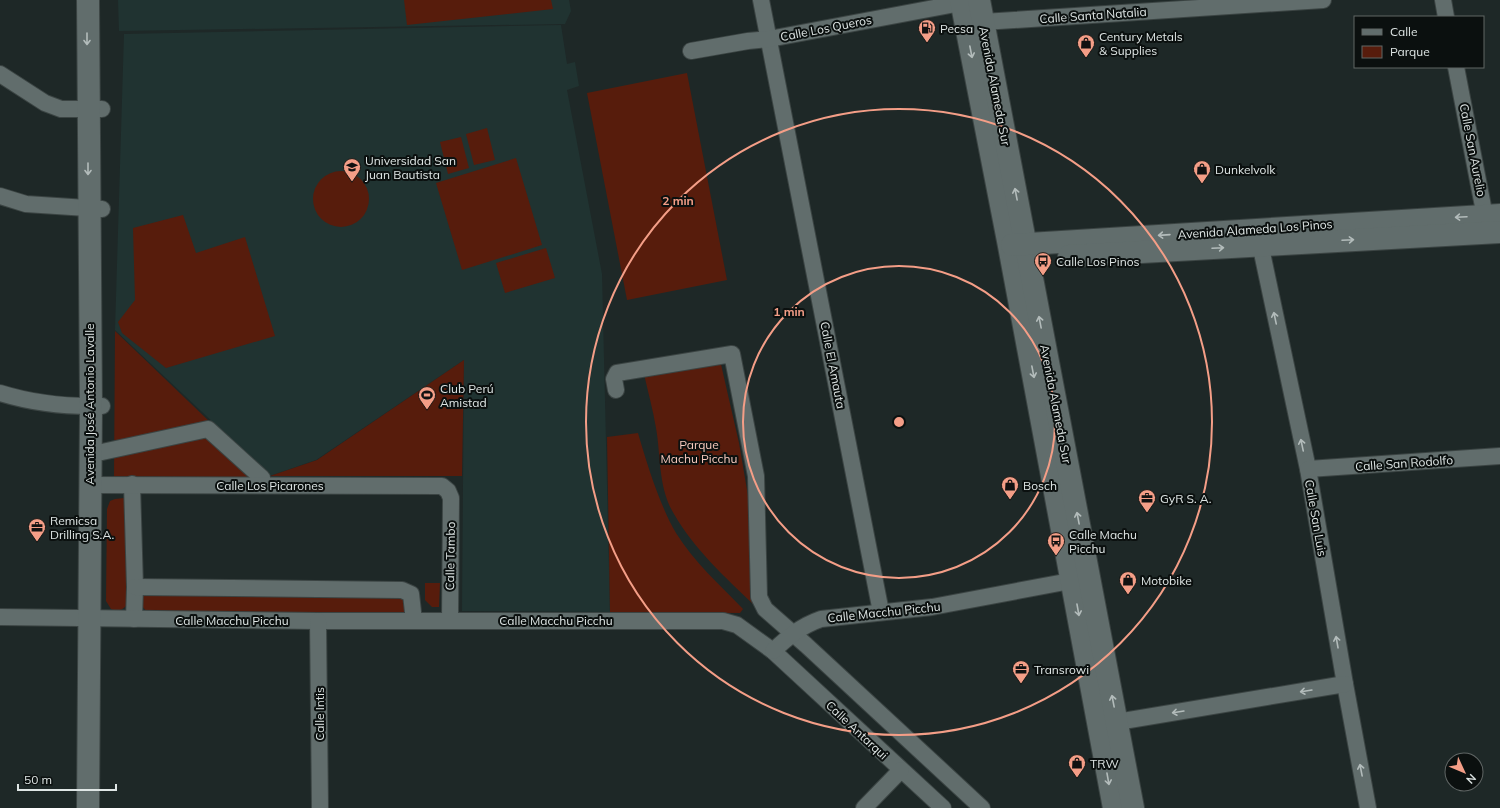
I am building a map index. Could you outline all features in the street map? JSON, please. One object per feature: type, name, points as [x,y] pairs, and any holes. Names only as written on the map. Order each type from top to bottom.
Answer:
[{"type":"main road","name":"Avenida José Antonio Lavalle","points":[[88,0],[95,109],[97,406],[95,485],[95,619],[101,808]]},
{"type":"main road","name":"Avenida José Antonio Lavalle","points":[[95,109],[103,0]]},
{"type":"main road","name":"Avenida Alameda Sur","points":[[967,1],[983,22],[1019,252]]},
{"type":"main road","name":"Avenida Alameda Sur","points":[[967,1],[1019,252],[1081,579],[1114,808]]},
{"type":"main road","name":"Avenida Alameda Los Pinos","points":[[1019,252],[1493,224]]},
{"type":"main road","name":"Avenida José Antonio Lavalle","points":[[95,485],[102,452],[97,406]]},
{"type":"main road","name":"Avenida Alameda Sur","points":[[1081,579],[1117,722],[1133,808]]},
{"type":"main road","name":"Avenida José Antonio Lavalle","points":[[88,808],[95,619]]},
{"type":"street","name":"Calle El Amauta","points":[[762,0],[881,612]]},
{"type":"street","name":"Calle Santa Natalia","points":[[983,22],[1212,4],[1323,0]]},
{"type":"street","points":[[1443,0],[1446,16]]},
{"type":"street","name":"Calle Los Queros","points":[[691,51],[748,40],[769,39],[967,1]]},
{"type":"street","name":"Calle San Aurelio","points":[[1456,68],[1493,224]]},
{"type":"street","points":[[0,74],[45,103],[61,109],[95,109]]},
{"type":"street","points":[[0,196],[26,204],[95,209]]},
{"type":"street","name":"Calle San Luis","points":[[1258,237],[1308,469],[1368,808]]},
{"type":"street","points":[[616,390],[614,379],[617,373],[732,354],[758,489],[759,597],[765,609],[982,808]]},
{"type":"street","points":[[0,393],[20,399],[97,406]]},
{"type":"street","points":[[102,452],[208,429],[262,478],[262,484]]},
{"type":"street","name":"Calle San Rodolfo","points":[[1308,469],[1500,456]]},
{"type":"street","points":[[132,484],[135,587],[134,620]]},
{"type":"street","name":"Calle Los Picarones","points":[[95,485],[262,484],[442,486],[448,491]]},
{"type":"street","name":"Calle Tambo","points":[[448,491],[451,498],[450,621]]},
{"type":"street","name":"Calle Macchu Picchu","points":[[0,617],[134,620],[723,621],[737,624],[773,651],[792,633],[807,624],[821,619],[932,607],[1081,579]]},
{"type":"street","points":[[135,587],[402,590],[411,594],[413,599],[414,621]]},
{"type":"street","name":"Calle Intis","points":[[318,621],[320,808]]},
{"type":"street","name":"Calle Antarqui","points":[[773,651],[943,808]]},
{"type":"street","points":[[1117,722],[1345,684]]},
{"type":"street","points":[[864,808],[901,770]]},
{"type":"shaded area","points":[[118,0],[569,0],[571,11],[565,24],[119,31]]},
{"type":"shaded area","name":"Universidad San Juan Bautista","points":[[561,25],[567,64],[575,62],[579,86],[567,90],[602,274],[610,612],[462,611],[464,360],[316,460],[270,476],[115,330],[124,34]]},
{"type":"green space","points":[[404,0],[551,0],[553,9],[407,25]]},
{"type":"green space","points":[[687,73],[727,280],[627,300],[587,93]]},
{"type":"green space","points":[[487,128],[495,160],[474,165],[466,134]]},
{"type":"green space","points":[[461,137],[469,168],[448,174],[440,142]]},
{"type":"green space","points":[[516,158],[542,245],[462,270],[436,183]]},
{"type":"green space","points":[[341,171],[352,173],[361,179],[367,188],[369,199],[367,210],[361,219],[352,225],[341,227],[330,225],[321,219],[315,210],[313,199],[315,188],[321,179],[330,173]]},
{"type":"green space","points":[[183,215],[196,253],[245,237],[275,336],[166,368],[122,333],[118,322],[135,300],[133,228]]},
{"type":"green space","points":[[546,248],[555,278],[505,293],[496,263]]},
{"type":"green space","points":[[115,331],[211,423],[194,427],[247,474],[248,478],[114,478]]},
{"type":"green space","name":"Club Perú Amistad","points":[[464,360],[462,476],[270,476],[317,460]]},
{"type":"green space","name":"Parque Machu Picchu","points":[[720,360],[739,443],[753,525],[756,594],[754,605],[700,551],[682,527],[669,504],[665,494],[658,439],[644,374]]},
{"type":"green space","name":"Parque Machu Picchu","points":[[638,433],[659,498],[676,533],[691,554],[743,609],[740,613],[610,612],[607,437]]},
{"type":"green space","points":[[124,498],[128,501],[127,605],[122,609],[116,610],[111,609],[106,601],[107,509],[110,501]]},
{"type":"green space","points":[[425,583],[440,583],[439,607],[432,607],[425,600]]},
{"type":"green space","points":[[145,591],[394,593],[404,598],[407,610],[403,613],[150,613],[147,612],[141,605],[141,596]]},
{"type":"place","name":"Pecsa","points":[[927,43]]},
{"type":"place","name":"Century Metals & Supplies","points":[[1086,58]]},
{"type":"place","name":"Universidad San Juan Bautista","points":[[352,182]]},
{"type":"place","name":"Dunkelvolk","points":[[1202,184]]},
{"type":"place","name":"Calle Los Pinos","points":[[1043,276]]},
{"type":"place","name":"Club Perú Amistad","points":[[427,410]]},
{"type":"place","name":"Bosch","points":[[1010,500]]},
{"type":"place","name":"GyR S. A.","points":[[1147,513]]},
{"type":"place","name":"Remicsa Drilling S.A.","points":[[37,542]]},
{"type":"place","name":"Calle Machu Picchu","points":[[1056,556]]},
{"type":"place","name":"Motobike","points":[[1128,595]]},
{"type":"place","name":"Transrowi","points":[[1021,684]]},
{"type":"place","name":"TRW","points":[[1077,778]]}]
